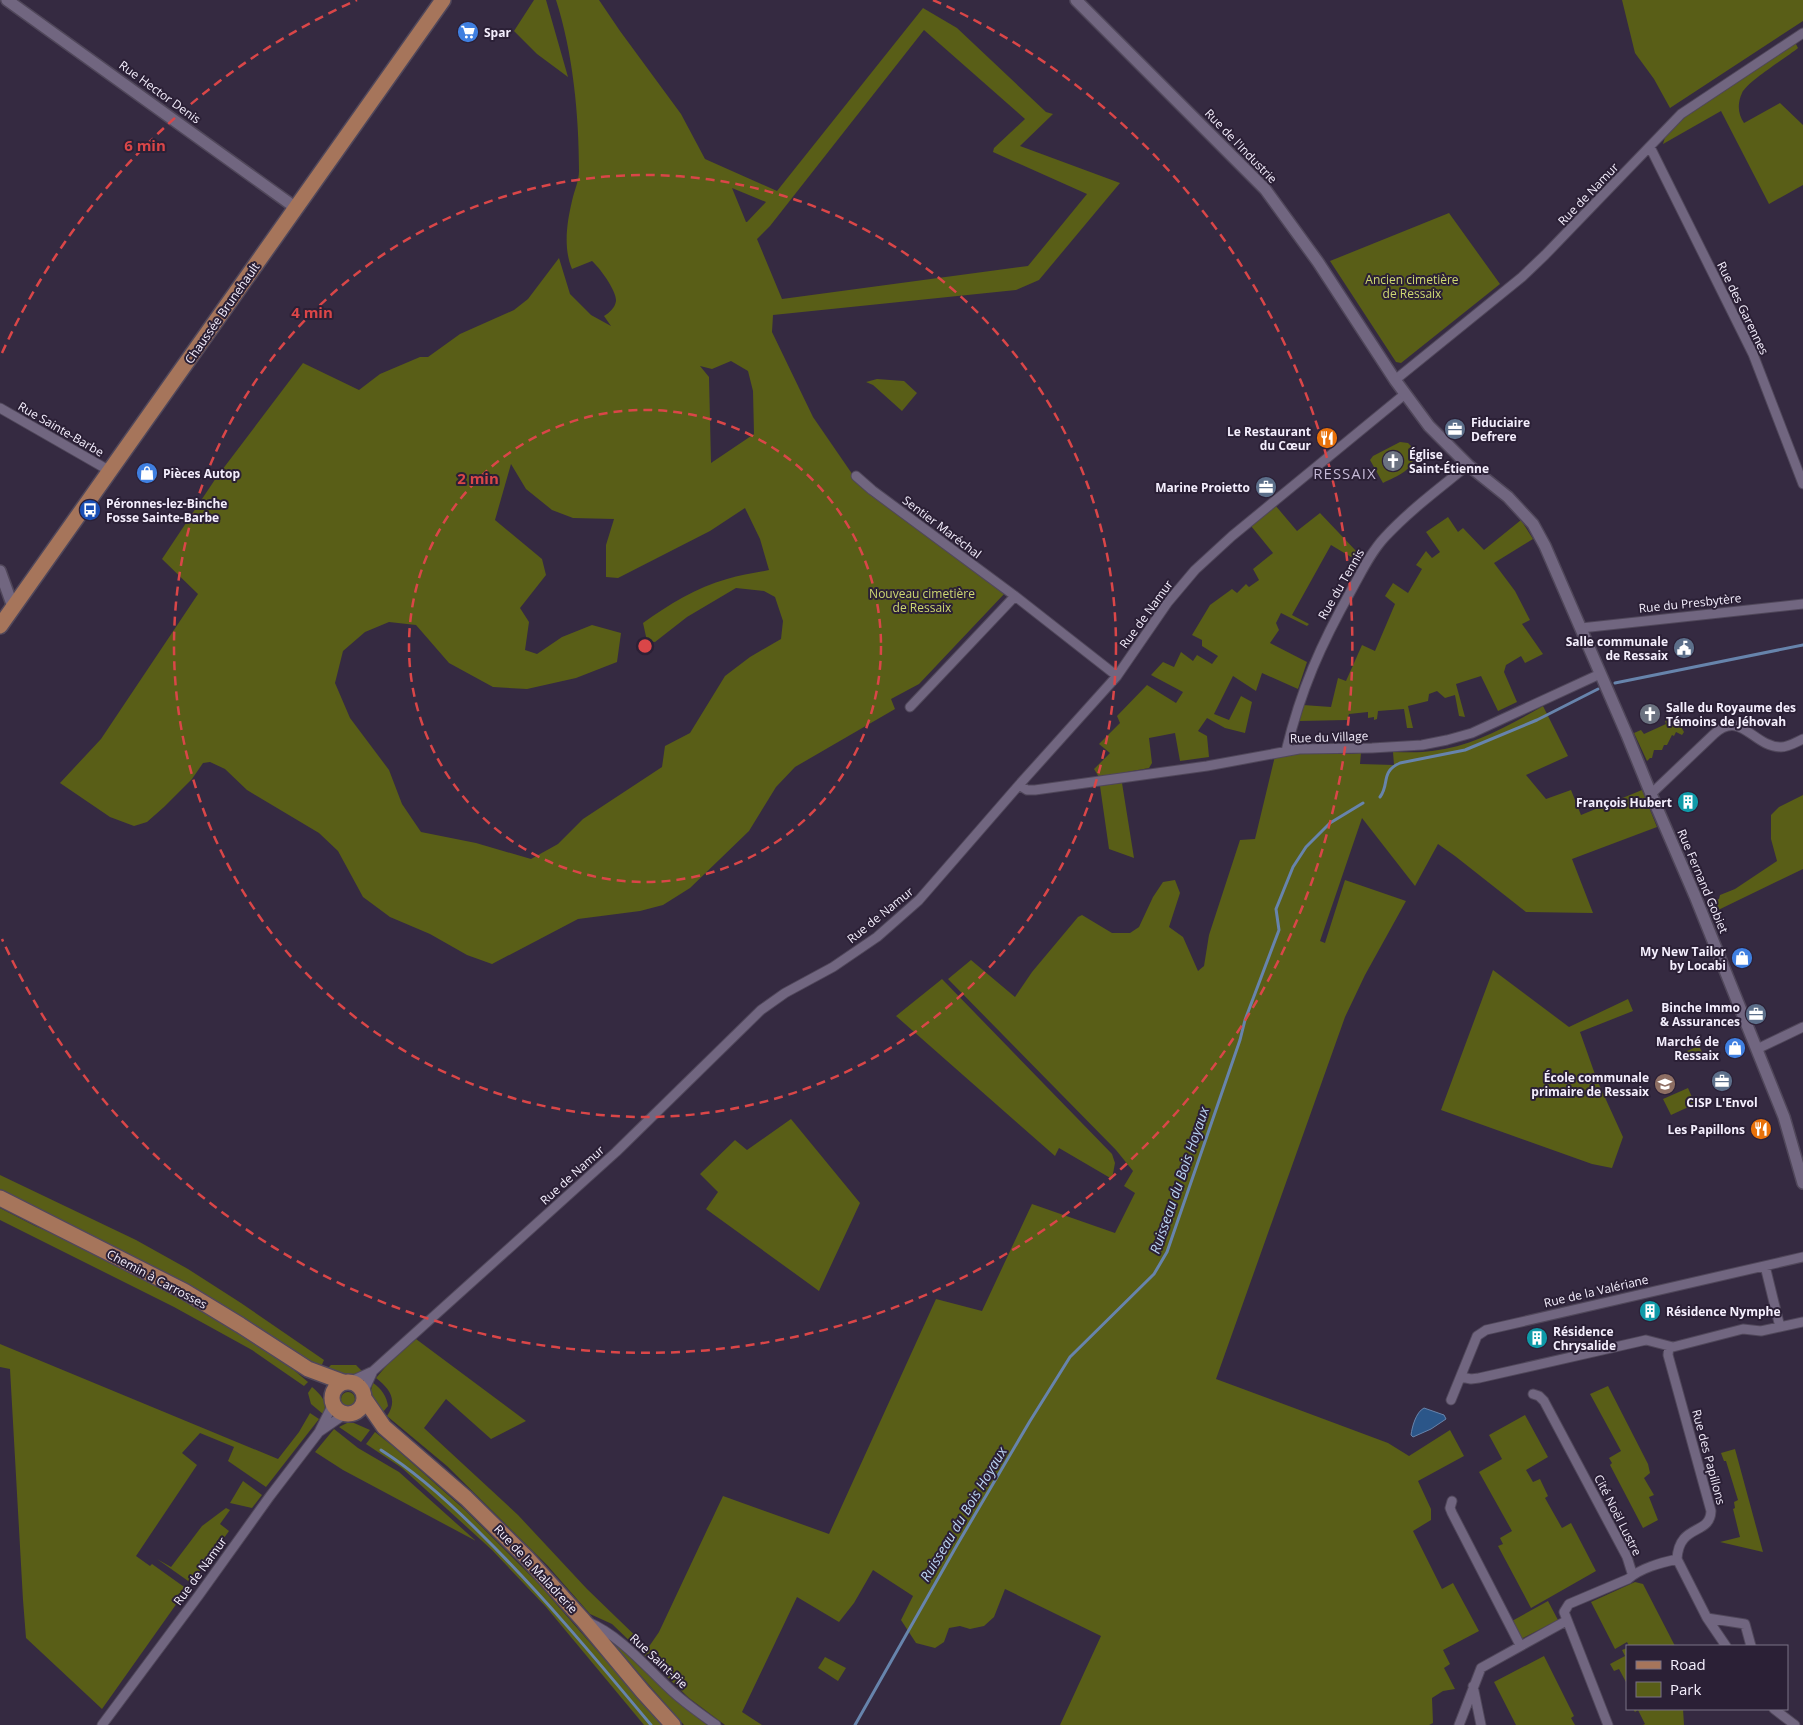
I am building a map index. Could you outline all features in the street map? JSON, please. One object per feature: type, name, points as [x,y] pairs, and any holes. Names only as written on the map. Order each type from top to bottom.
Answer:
[{"type":"main road","name":"Chaussée Brunehault","points":[[0,626],[443,0]]},
{"type":"main road","name":"Chemin à Carrosses","points":[[0,1198],[184,1291],[308,1369],[346,1382]]},
{"type":"main road","name":"Chemin à Carrosses","points":[[308,1369],[332,1400]]},
{"type":"main road","points":[[346,1382],[358,1385],[364,1396],[361,1407],[349,1413],[336,1409],[332,1400],[335,1387],[346,1382]]},
{"type":"main road","name":"Rue de la Maladrerie","points":[[364,1396],[384,1427],[427,1463],[494,1525],[583,1620],[673,1725]]},
{"type":"main road","name":"Rue de la Maladrerie","points":[[349,1413],[384,1427]]},
{"type":"street","name":"Rue Hector Denis","points":[[6,0],[296,208]]},
{"type":"street","name":"Rue de l'Industrie","points":[[1076,0],[1266,189],[1318,262],[1395,380]]},
{"type":"street","name":"Rue de Namur","points":[[1395,380],[1522,277],[1671,124],[1698,102],[1803,33]]},
{"type":"street","name":"Rue des Garennes","points":[[1650,147],[1753,354],[1803,484]]},
{"type":"street","name":"Rue Fernand Gobiet","points":[[1395,380],[1435,434],[1468,465],[1508,496],[1533,524],[1545,546],[1696,896],[1784,1117],[1803,1183]]},
{"type":"street","name":"Rue de Namur","points":[[346,1382],[373,1371],[616,1152],[761,1010],[785,993],[849,956],[877,937],[904,914],[934,885],[1019,785],[1117,676],[1168,602],[1195,570],[1232,536],[1405,394]]},
{"type":"street","name":"Rue Sainte-Barbe","points":[[0,408],[110,471]]},
{"type":"street","name":"Rue du Tennis","points":[[1282,751],[1320,648],[1371,556],[1392,531],[1468,465]]},
{"type":"street","name":"Sentier Maréchal","points":[[856,476],[1117,676]]},
{"type":"street","points":[[0,571],[14,607]]},
{"type":"street","points":[[910,707],[1015,596]]},
{"type":"street","name":"Rue du Presbytère","points":[[1581,628],[1803,604]]},
{"type":"street","name":"Rue du Village","points":[[1019,785],[1027,790],[1038,790],[1207,766],[1298,749],[1422,745],[1472,734],[1600,674]]},
{"type":"street","points":[[1651,794],[1714,734],[1725,726],[1739,726],[1764,743],[1776,746],[1789,745],[1803,739]]},
{"type":"street","points":[[1757,1049],[1803,1027]]},
{"type":"street","name":"Rue de la Valériane","points":[[1451,1400],[1462,1377],[1477,1336],[1486,1330],[1803,1258]]},
{"type":"street","points":[[1765,1266],[1780,1327]]},
{"type":"street","points":[[1462,1377],[1479,1378],[1646,1340],[1673,1347],[1743,1330],[1761,1331],[1803,1322]]},
{"type":"street","name":"Rue des Papillons","points":[[1669,1346],[1668,1355],[1711,1511],[1709,1521],[1706,1524],[1683,1538],[1677,1552],[1677,1559]]},
{"type":"street","name":"Rue de Namur","points":[[364,1396],[373,1371]]},
{"type":"street","name":"Cité Noël Lustre","points":[[1533,1394],[1539,1396],[1544,1401],[1627,1558],[1632,1574],[1628,1578],[1570,1604],[1564,1612],[1566,1621]]},
{"type":"street","name":"Rue de Namur","points":[[102,1725],[319,1432],[332,1400]]},
{"type":"street","name":"Rue de Namur","points":[[319,1432],[349,1413]]},
{"type":"street","points":[[1452,1501],[1450,1508],[1452,1513],[1520,1645]]},
{"type":"street","points":[[1632,1574],[1677,1559],[1707,1618],[1725,1645]]},
{"type":"street","points":[[1707,1618],[1744,1624],[1751,1645]]},
{"type":"street","name":"Rue Saint-Pie","points":[[583,1620],[613,1636],[674,1692],[716,1725]]},
{"type":"street","points":[[1459,1725],[1481,1668],[1566,1621],[1608,1725]]},
{"type":"street","points":[[1473,1686],[1481,1725]]},
{"type":"street","points":[[1775,1710],[1795,1725]]},
{"type":"green space","points":[[534,0],[546,0],[568,77],[537,54],[514,31]]},
{"type":"green space","name":"Nouveau cimetière de Ressaix","points":[[556,0],[599,0],[681,114],[705,159],[777,191],[923,8],[957,28],[1046,112],[1053,114],[1020,146],[1120,183],[1039,280],[1016,290],[773,315],[772,332],[813,417],[857,481],[1005,593],[919,684],[891,699],[895,709],[795,767],[776,787],[749,831],[690,888],[663,905],[640,911],[578,919],[492,964],[467,955],[430,934],[390,917],[363,897],[338,851],[319,833],[247,790],[225,769],[210,762],[203,763],[192,779],[147,822],[134,826],[110,817],[60,783],[101,739],[198,594],[162,559],[216,478],[303,363],[359,390],[380,374],[420,357],[428,357],[460,334],[514,310],[528,299],[559,258],[570,294],[591,315],[611,326],[604,316],[610,312],[616,301],[611,286],[592,261],[572,269],[569,261],[567,226],[579,175],[579,150],[574,84],[562,20]],"holes":[[[924,30],[1025,119],[994,148],[993,152],[1087,194],[1028,266],[782,299],[757,239],[770,226]],[[732,188],[766,202],[746,222]],[[731,361],[748,371],[753,391],[754,434],[711,463],[709,377],[700,366],[712,369]],[[511,464],[526,489],[552,510],[573,518],[614,519],[606,545],[606,577],[618,578],[710,531],[745,508],[760,539],[769,570],[716,582],[673,603],[643,623],[647,641],[655,642],[687,617],[736,588],[764,591],[775,597],[783,621],[781,639],[750,657],[725,676],[690,733],[665,746],[662,767],[583,819],[558,844],[531,859],[476,843],[421,832],[402,804],[389,770],[350,718],[335,683],[343,651],[365,632],[389,622],[416,625],[449,663],[493,687],[527,689],[576,678],[617,662],[621,633],[592,625],[562,637],[537,654],[525,650],[529,622],[520,608],[546,575],[542,559],[495,520]]]},
{"type":"green space","points":[[1622,0],[1803,0],[1803,21],[1670,108],[1654,79],[1635,53]]},
{"type":"green space","points":[[1795,42],[1798,48],[1759,76],[1746,88],[1740,97],[1739,109],[1744,123],[1780,103],[1803,125],[1803,185],[1769,204],[1721,111],[1663,144],[1666,134],[1681,119]]},
{"type":"green space","name":"Ancien cimetière de Ressaix","points":[[1449,213],[1500,284],[1401,363],[1396,362],[1330,261]]},
{"type":"green space","points":[[877,379],[904,381],[917,393],[902,411],[873,385],[866,382]]},
{"type":"green space","points":[[1400,442],[1408,443],[1414,449],[1412,462],[1405,471],[1383,483],[1370,460],[1373,456]]},
{"type":"green space","points":[[1275,505],[1297,531],[1320,513],[1357,552],[1351,557],[1331,545],[1292,615],[1309,624],[1307,626],[1281,613],[1276,623],[1279,630],[1270,643],[1307,662],[1298,689],[1262,673],[1256,691],[1233,676],[1214,714],[1229,720],[1241,696],[1252,702],[1245,733],[1225,728],[1207,718],[1198,731],[1207,736],[1209,757],[1180,761],[1175,733],[1149,738],[1152,763],[1149,768],[1099,777],[1094,769],[1110,753],[1099,744],[1120,723],[1117,716],[1147,685],[1176,703],[1183,692],[1151,675],[1163,662],[1174,667],[1181,652],[1193,661],[1197,655],[1212,664],[1218,656],[1202,646],[1202,640],[1192,635],[1210,605],[1232,589],[1237,593],[1246,584],[1249,587],[1259,580],[1253,569],[1273,553],[1251,526]]},
{"type":"green space","points":[[1448,517],[1458,532],[1463,528],[1484,550],[1521,520],[1533,539],[1494,563],[1515,591],[1530,620],[1522,624],[1543,654],[1525,663],[1521,656],[1506,665],[1504,672],[1517,702],[1498,711],[1481,676],[1456,684],[1465,717],[1459,716],[1455,695],[1445,698],[1437,691],[1429,694],[1428,701],[1408,706],[1413,728],[1407,728],[1404,709],[1378,711],[1377,719],[1374,720],[1374,717],[1368,718],[1368,712],[1349,714],[1347,720],[1299,721],[1303,705],[1331,707],[1338,678],[1346,681],[1362,645],[1375,651],[1395,604],[1385,596],[1393,583],[1408,593],[1422,569],[1416,565],[1426,551],[1432,558],[1440,552],[1426,532]]},
{"type":"green space","points":[[1543,706],[1568,756],[1526,775],[1546,799],[1571,790],[1581,815],[1642,790],[1657,827],[1572,859],[1593,913],[1526,912],[1438,844],[1415,886],[1362,818],[1320,941],[1325,943],[1345,880],[1406,901],[1365,975],[1345,1017],[1216,1379],[1388,1443],[1409,1456],[1450,1430],[1464,1456],[1418,1481],[1431,1509],[1431,1520],[1413,1531],[1442,1589],[1453,1583],[1479,1631],[1443,1650],[1450,1664],[1444,1668],[1455,1689],[1443,1691],[1432,1698],[1433,1723],[1429,1725],[1060,1725],[1101,1636],[1005,1589],[994,1617],[984,1626],[970,1629],[960,1626],[949,1628],[944,1642],[935,1648],[916,1643],[901,1620],[913,1596],[873,1570],[854,1603],[839,1622],[797,1597],[742,1712],[762,1725],[725,1725],[689,1698],[612,1624],[590,1614],[547,1565],[447,1466],[387,1416],[392,1405],[391,1395],[376,1378],[387,1365],[416,1339],[526,1421],[491,1439],[446,1399],[424,1428],[518,1515],[587,1589],[648,1648],[659,1632],[723,1496],[829,1534],[936,1299],[982,1311],[1032,1204],[1115,1233],[1135,1193],[1124,1186],[1133,1171],[1116,1150],[948,979],[971,960],[1015,997],[1032,972],[1078,917],[1082,915],[1112,933],[1130,933],[1139,927],[1153,897],[1163,882],[1175,880],[1180,893],[1169,927],[1183,937],[1198,971],[1204,966],[1209,935],[1240,840],[1255,839],[1275,756],[1285,753],[1361,753],[1360,764],[1394,765],[1393,752],[1427,752],[1462,745],[1503,728]]},
{"type":"green space","points":[[1675,716],[1684,732],[1682,735],[1676,732],[1674,736],[1672,735],[1667,745],[1664,745],[1662,750],[1654,750],[1652,758],[1647,761],[1634,733],[1641,730],[1644,734],[1666,724],[1665,721]]},
{"type":"green space","points":[[1122,783],[1134,858],[1109,849],[1100,786]]},
{"type":"green space","points":[[1803,795],[1803,869],[1712,913],[1709,903],[1719,899],[1720,895],[1735,889],[1777,861],[1771,839],[1771,815],[1779,807]]},
{"type":"green space","points":[[1493,970],[1569,1027],[1628,999],[1633,1011],[1580,1032],[1597,1080],[1623,1137],[1612,1168],[1592,1164],[1441,1110]]},
{"type":"green space","points":[[942,979],[1112,1154],[1115,1163],[1112,1179],[1059,1148],[1055,1156],[896,1016]]},
{"type":"green space","points":[[1699,1046],[1703,1054],[1685,1061],[1682,1053]]},
{"type":"green space","points":[[1688,1088],[1695,1104],[1671,1115],[1663,1099]]},
{"type":"green space","points":[[791,1119],[860,1203],[819,1291],[706,1209],[718,1192],[700,1174],[735,1140],[747,1150]]},
{"type":"green space","points":[[0,1175],[136,1240],[188,1269],[324,1360],[320,1369],[218,1302],[179,1280],[0,1190]]},
{"type":"green space","points":[[0,1208],[35,1226],[86,1247],[217,1319],[289,1366],[308,1382],[304,1386],[252,1350],[174,1307],[0,1220]]},
{"type":"green space","points":[[0,1344],[278,1459],[299,1432],[310,1413],[319,1419],[266,1487],[228,1461],[234,1447],[200,1433],[182,1453],[197,1465],[136,1556],[150,1566],[152,1564],[187,1589],[102,1709],[26,1638],[10,1369],[0,1367]]},
{"type":"green space","points":[[331,1365],[356,1365],[362,1371],[344,1375],[327,1369]]},
{"type":"green space","points":[[373,1383],[385,1396],[388,1406],[383,1412],[370,1393]]},
{"type":"green space","points":[[1608,1386],[1648,1464],[1650,1473],[1644,1478],[1654,1495],[1649,1497],[1658,1520],[1643,1528],[1610,1465],[1612,1463],[1609,1458],[1621,1451],[1590,1394]]},
{"type":"green space","points":[[312,1387],[321,1395],[324,1402],[325,1410],[323,1414],[311,1404],[308,1393]]},
{"type":"green space","points":[[345,1392],[351,1392],[355,1399],[351,1406],[345,1406],[341,1402],[341,1396]]},
{"type":"green space","points":[[1525,1415],[1548,1457],[1526,1470],[1533,1482],[1540,1479],[1548,1496],[1545,1498],[1562,1528],[1571,1523],[1596,1571],[1531,1608],[1498,1546],[1503,1544],[1500,1538],[1512,1531],[1479,1472],[1502,1459],[1489,1435]]},
{"type":"green space","points":[[347,1423],[354,1423],[370,1430],[361,1442],[339,1427]]},
{"type":"green space","points":[[334,1429],[358,1448],[399,1472],[476,1541],[343,1470],[315,1452]]},
{"type":"green space","points":[[375,1432],[466,1511],[537,1582],[662,1725],[644,1725],[546,1607],[492,1550],[402,1468],[366,1444]]},
{"type":"green space","points":[[1735,1449],[1763,1552],[1720,1542],[1740,1537],[1733,1509],[1735,1508],[1734,1502],[1738,1500],[1726,1461],[1724,1461],[1721,1453]]},
{"type":"green space","points":[[243,1481],[262,1495],[252,1508],[230,1503]]},
{"type":"green space","points":[[226,1508],[230,1510],[220,1524],[229,1531],[191,1583],[157,1559],[171,1567],[202,1526]]},
{"type":"green space","points":[[1635,1582],[1643,1584],[1674,1645],[1628,1645],[1627,1642],[1615,1649],[1591,1602]]},
{"type":"green space","points":[[1548,1601],[1558,1620],[1521,1639],[1512,1621]]},
{"type":"green space","points":[[607,1637],[681,1704],[707,1725],[684,1725]]},
{"type":"green space","points":[[1626,1648],[1626,1682],[1619,1669],[1614,1671],[1610,1664],[1625,1656],[1622,1650]]},
{"type":"green space","points":[[1544,1656],[1574,1716],[1571,1718],[1575,1725],[1516,1725],[1494,1682]]},
{"type":"green space","points":[[825,1657],[846,1668],[838,1681],[818,1668]]},
{"type":"green space","points":[[1638,1710],[1683,1710],[1684,1725],[1643,1725],[1645,1724]]},
{"type":"water","points":[[1424,1408],[1444,1415],[1446,1419],[1431,1429],[1413,1437],[1411,1435],[1415,1420]]},
{"type":"waterway","name":"Ruisseau du Bois Hoyaux","points":[[1615,683],[1803,645]]},
{"type":"waterway","points":[[1380,797],[1390,770],[1400,763],[1465,750],[1537,720],[1598,689]]},
{"type":"waterway","name":"Ruisseau du Bois Hoyaux","points":[[855,1725],[957,1545],[1070,1357],[1154,1274],[1167,1252],[1240,1040],[1245,1020],[1279,930],[1276,909],[1293,867],[1306,847],[1330,823],[1363,803]]},
{"type":"waterway","points":[[381,1450],[432,1488],[502,1555],[568,1627],[651,1725]]},
{"type":"place","name":"Spar","points":[[468,32]]},
{"type":"place","name":"Fiduciaire Defrere","points":[[1455,429]]},
{"type":"place","name":"Le Restaurant du Cœur","points":[[1327,438]]},
{"type":"place","name":"Église Saint-Étienne","points":[[1393,461]]},
{"type":"place","name":"Pièces Autop","points":[[147,473]]},
{"type":"place","name":"Marine Proietto","points":[[1266,487]]},
{"type":"place","name":"Péronnes-lez-Binche Fosse Sainte-Barbe","points":[[90,510]]},
{"type":"place","name":"Salle communale de Ressaix","points":[[1684,648]]},
{"type":"place","name":"Salle du Royaume des Témoins de Jéhovah","points":[[1650,714]]},
{"type":"place","name":"François Hubert","points":[[1688,802]]},
{"type":"place","name":"My New Tailor by Locabi","points":[[1742,958]]},
{"type":"place","name":"Binche Immo & Assurances","points":[[1756,1014]]},
{"type":"place","name":"Marché de Ressaix","points":[[1735,1048]]},
{"type":"place","name":"CISP L'Envol","points":[[1722,1081]]},
{"type":"place","name":"École communale primaire de Ressaix","points":[[1665,1084]]},
{"type":"place","name":"Les Papillons","points":[[1761,1129]]},
{"type":"place","name":"Résidence Nymphe","points":[[1650,1311]]},
{"type":"place","name":"Résidence Chrysalide","points":[[1537,1338]]},
{"type":"district","name":"RESSAIX","points":[[1345,473]]}]
